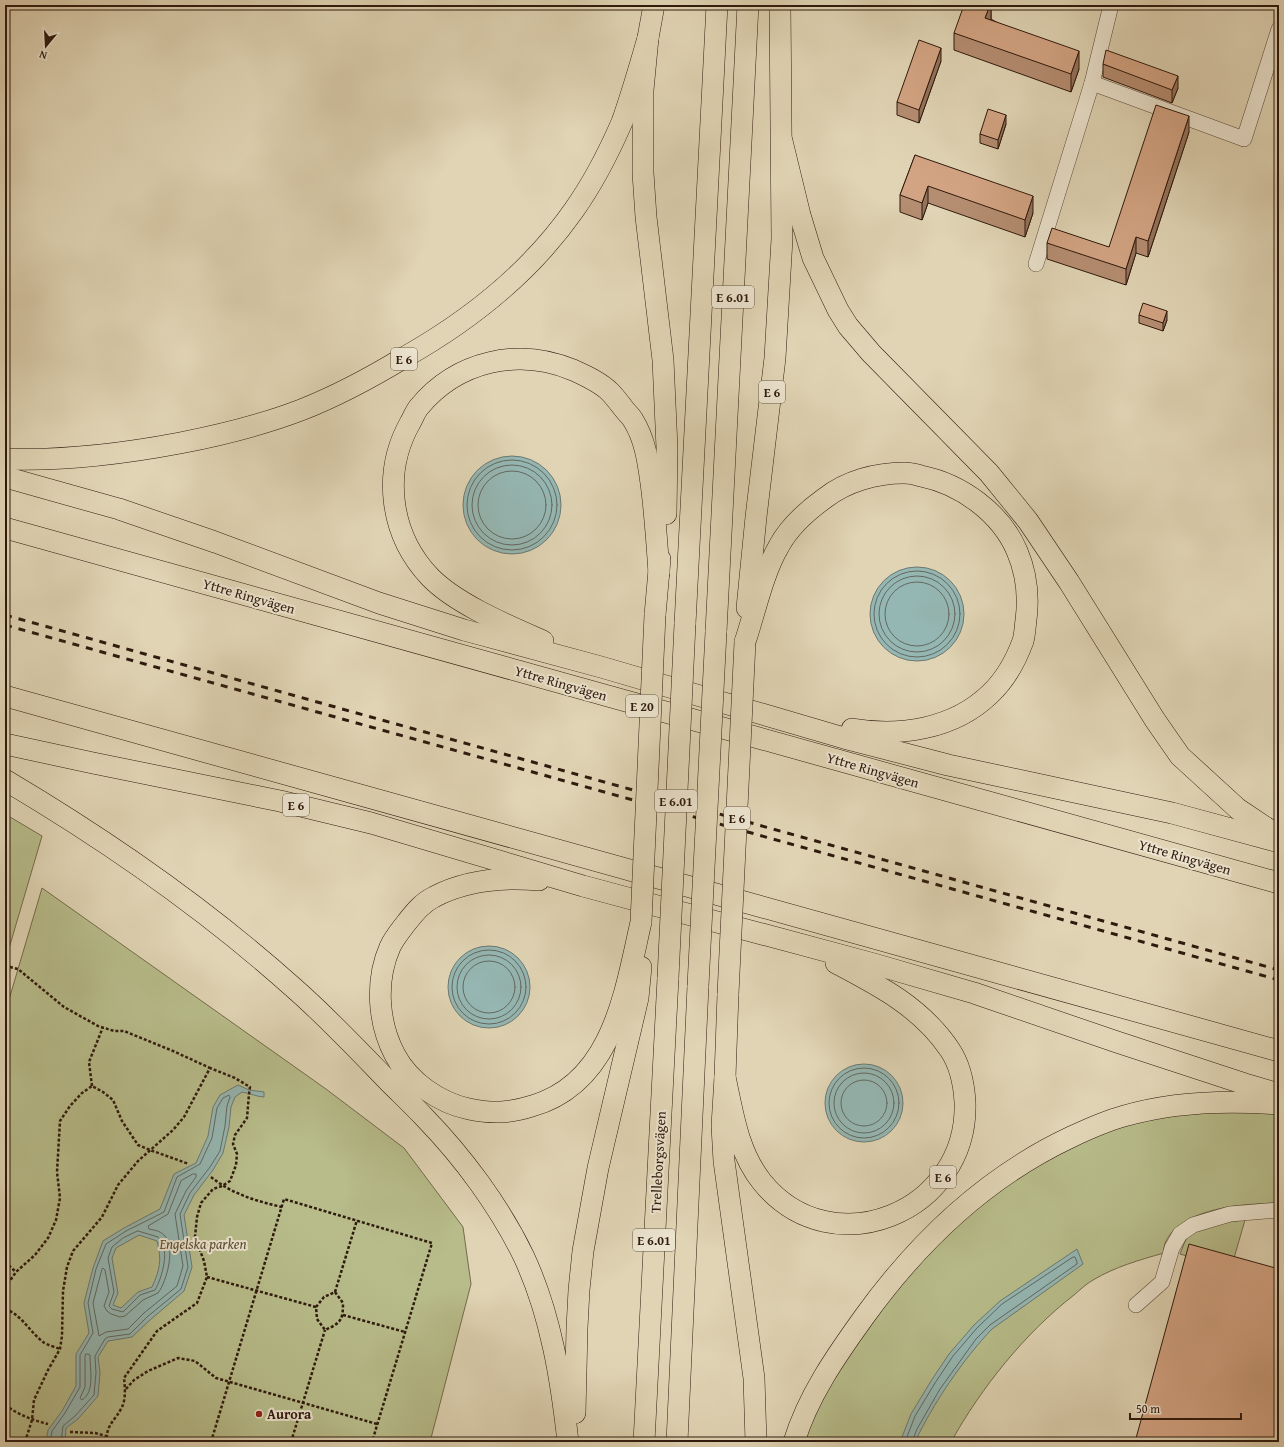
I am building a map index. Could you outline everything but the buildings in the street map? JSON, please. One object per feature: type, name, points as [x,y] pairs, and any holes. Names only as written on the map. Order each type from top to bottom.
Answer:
[{"type":"highway","name":"E 6","points":[[5,459],[46,459],[122,453],[234,432],[300,410],[336,394],[439,338],[478,311],[507,286],[547,245],[574,210],[600,167],[621,122],[632,91],[648,38],[654,5]]},
{"type":"highway","name":"Trelleborgsvägen","points":[[644,1442],[717,5]]},
{"type":"highway","name":"E 6.01","points":[[677,1442],[698,986],[748,5]]},
{"type":"highway","name":"E 6","points":[[5,744],[280,801],[371,823],[583,886],[800,944],[870,981],[912,1008],[929,1024],[950,1050],[957,1062],[962,1083],[965,1110],[964,1126],[956,1152],[943,1177],[920,1199],[898,1214],[887,1218],[860,1223],[844,1224],[806,1215],[782,1202],[762,1182],[739,1140],[725,1077],[728,994],[745,642],[748,598],[756,517],[776,358],[782,239],[780,5]]},
{"type":"highway","points":[[575,1442],[577,1328],[583,1251],[598,1168],[638,998],[636,969],[641,922],[655,616],[666,512],[667,448],[663,360],[646,217],[643,173],[643,90],[648,38]]},
{"type":"highway","points":[[782,141],[802,222],[813,258],[838,310],[848,326],[871,353],[989,473],[1028,521],[1069,582],[1155,720],[1180,756],[1238,809],[1279,836]]},
{"type":"highway","points":[[601,667],[477,610],[452,595],[430,578],[418,561],[400,529],[394,504],[393,479],[396,455],[403,435],[418,408],[431,394],[465,370],[489,362],[514,359],[543,361],[561,366],[594,380],[610,391],[633,420],[645,447],[655,513],[659,573]]},
{"type":"highway","points":[[745,642],[769,568],[779,545],[803,516],[833,491],[865,478],[906,472],[945,482],[975,500],[988,511],[1000,524],[1018,552],[1026,586],[1028,604],[1023,640],[1006,676],[982,701],[966,712],[953,720],[932,726],[887,733],[862,731],[770,716]]},
{"type":"highway","points":[[5,477],[119,509],[215,542],[386,606],[464,630],[601,667],[844,738],[948,765],[1172,813],[1279,842]]},
{"type":"highway","name":"Yttre Ringvägen","points":[[5,528],[1279,883]]},
{"type":"highway","points":[[5,696],[1279,1050]]},
{"type":"highway","points":[[5,780],[109,844],[234,937],[296,990],[350,1042],[425,1118],[452,1148],[474,1176],[500,1215],[523,1257],[534,1282],[552,1340],[562,1391],[568,1442]]},
{"type":"highway","points":[[583,886],[526,879],[482,881],[464,884],[447,891],[433,897],[419,907],[400,931],[390,947],[380,989],[382,1018],[390,1044],[396,1056],[406,1070],[426,1089],[436,1096],[461,1107],[497,1113],[514,1112],[541,1104],[568,1089],[590,1069],[614,1026],[636,969]]},
{"type":"highway","points":[[800,944],[974,993],[1117,1042],[1279,1094]]},
{"type":"highway","points":[[725,1077],[722,1126],[724,1161],[754,1378],[756,1442]]},
{"type":"highway","points":[[794,1442],[812,1398],[827,1372],[876,1300],[921,1246],[951,1218],[1005,1174],[1056,1144],[1123,1116],[1160,1107],[1185,1104],[1231,1101],[1279,1104]]},
{"type":"street","points":[[1036,264],[1092,83],[1111,5]]},
{"type":"street","points":[[1092,83],[1244,139],[1279,29]]},
{"type":"street","points":[[1136,1305],[1162,1282],[1172,1248],[1180,1234],[1193,1224],[1230,1214],[1279,1210]]},
{"type":"path","points":[[5,961],[10,967],[18,969],[32,979],[64,1007],[103,1027],[114,1031],[124,1031],[235,1078],[250,1087],[247,1118],[235,1135],[233,1144],[237,1154],[236,1165],[230,1181],[213,1189],[201,1203],[197,1217],[196,1238],[204,1261],[207,1276],[197,1303],[157,1331],[124,1378],[125,1389],[122,1407],[111,1423],[106,1436],[107,1442]]},
{"type":"path","points":[[5,983],[10,967]]},
{"type":"path","points":[[92,1086],[89,1062],[103,1027]]},
{"type":"path","points":[[25,1442],[32,1420],[34,1400],[60,1349],[62,1336],[63,1291],[67,1267],[73,1251],[102,1217],[118,1185],[138,1162],[173,1130],[184,1117],[210,1068]]},
{"type":"path","points":[[92,1086],[113,1100],[122,1121],[138,1145],[189,1164]]},
{"type":"path","points":[[5,1288],[16,1272],[34,1255],[48,1238],[56,1220],[60,1198],[57,1172],[60,1121],[70,1106],[92,1086]]},
{"type":"path","points":[[211,1177],[222,1186],[249,1198],[282,1207]]},
{"type":"path","points":[[211,1442],[284,1199],[432,1243],[372,1442]]},
{"type":"path","points":[[325,1330],[317,1319],[316,1307],[324,1297],[335,1292],[357,1220]]},
{"type":"path","points":[[5,1262],[16,1272]]},
{"type":"path","points":[[207,1276],[316,1307]]},
{"type":"path","points":[[325,1330],[337,1325],[343,1314],[343,1303],[335,1292]]},
{"type":"path","points":[[5,1309],[12,1311],[44,1342],[60,1349]]},
{"type":"path","points":[[5,1314],[5,1326]]},
{"type":"path","points":[[343,1314],[405,1332]]},
{"type":"path","points":[[291,1442],[325,1330]]},
{"type":"path","points":[[125,1389],[134,1380],[148,1371],[178,1358],[195,1361],[216,1378],[377,1424]]},
{"type":"path","points":[[5,1405],[32,1420],[48,1424]]},
{"type":"path","points":[[70,1432],[95,1433],[106,1436]]},
{"type":"green space","points":[[5,814],[42,836],[5,962]]},
{"type":"green space","name":"Engelska parken","points":[[42,888],[326,1089],[404,1148],[463,1227],[471,1284],[430,1442],[5,1442],[5,1013]]},
{"type":"green space","points":[[1190,1110],[1279,1110],[1279,1203],[1252,1204],[1223,1208],[1195,1216],[1173,1231],[1166,1241],[1164,1253],[1136,1261],[1101,1275],[1088,1283],[1038,1326],[1005,1362],[976,1402],[951,1442],[803,1442],[821,1403],[854,1342],[932,1245],[1007,1182],[1112,1127]]},
{"type":"green space","points":[[1245,1220],[1232,1265],[1203,1261],[1180,1254],[1187,1238],[1195,1231],[1216,1224]]},
{"type":"water","points":[[512,456],[531,460],[546,471],[557,486],[561,505],[557,524],[546,539],[531,550],[512,554],[493,550],[478,539],[467,524],[463,505],[467,486],[478,471],[493,460]]},
{"type":"water","points":[[917,567],[935,571],[950,581],[960,596],[964,614],[960,632],[950,647],[935,657],[917,661],[899,657],[884,647],[874,632],[870,614],[874,596],[884,581],[899,571]]},
{"type":"water","points":[[489,946],[505,949],[518,958],[527,971],[530,987],[527,1003],[518,1016],[505,1025],[489,1028],[473,1025],[460,1016],[451,1003],[448,987],[451,971],[460,958],[473,949]]},
{"type":"water","points":[[864,1064],[879,1067],[891,1076],[900,1088],[903,1103],[900,1118],[891,1130],[879,1139],[864,1142],[849,1139],[837,1130],[828,1118],[825,1103],[828,1088],[837,1076],[849,1067]]},
{"type":"water","points":[[238,1085],[249,1090],[264,1092],[264,1097],[242,1092],[235,1097],[231,1107],[229,1127],[223,1153],[213,1170],[194,1195],[184,1215],[192,1267],[184,1291],[132,1337],[108,1341],[98,1357],[100,1373],[98,1396],[78,1419],[66,1428],[65,1442],[46,1442],[48,1430],[62,1411],[76,1386],[76,1354],[89,1333],[84,1303],[93,1268],[103,1241],[160,1209],[174,1174],[196,1163],[208,1136],[213,1107],[220,1095]],"holes":[[[139,1235],[157,1241],[160,1259],[157,1275],[152,1287],[138,1292],[121,1308],[113,1305],[118,1293],[112,1258],[116,1248]]]},
{"type":"water","points":[[1077,1249],[1083,1264],[992,1329],[949,1382],[930,1413],[915,1442],[900,1442],[911,1414],[931,1381],[949,1354],[974,1325],[1000,1301]]},
{"type":"railway","points":[[5,615],[1279,970]]},
{"type":"railway","points":[[5,625],[1279,980]]},
{"type":"place","name":"Aurora","points":[[259,1414]]}]
